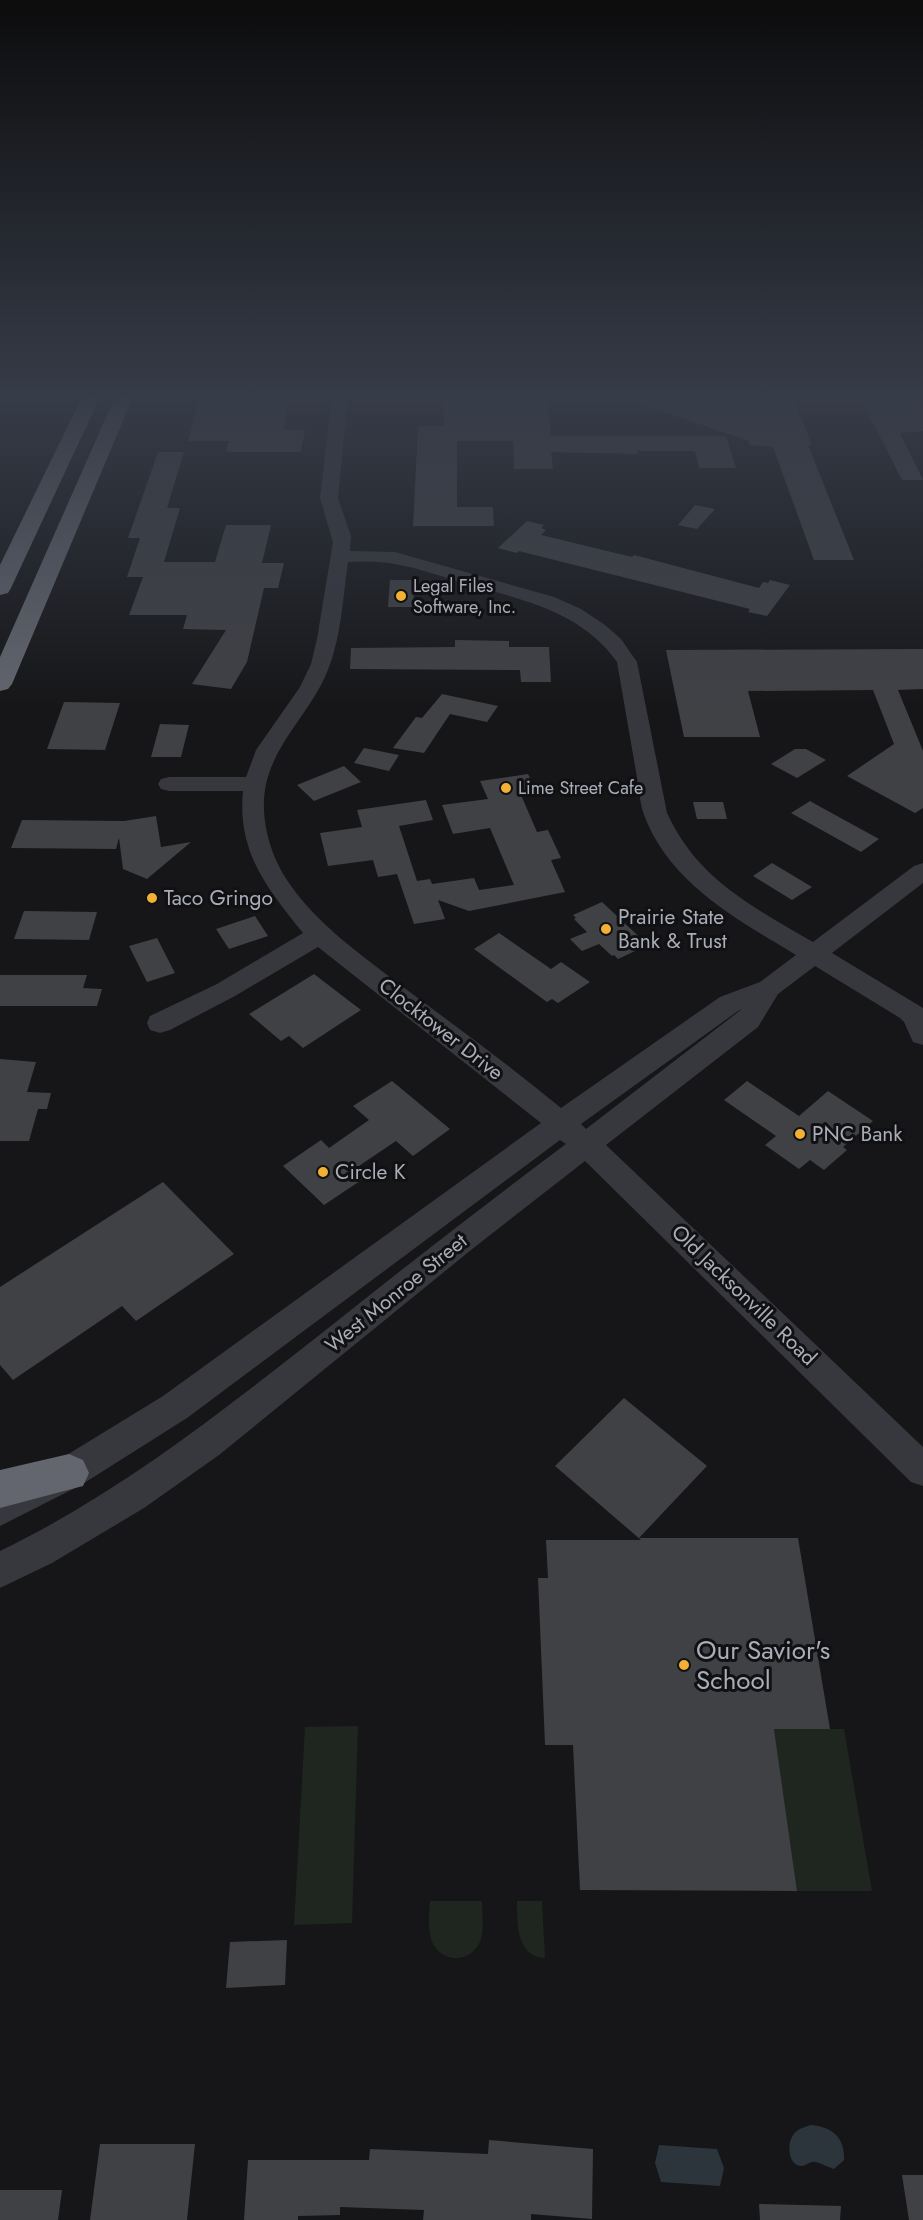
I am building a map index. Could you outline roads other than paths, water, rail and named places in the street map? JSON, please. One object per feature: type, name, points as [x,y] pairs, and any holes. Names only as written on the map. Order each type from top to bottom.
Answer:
[{"type":"highway","points":[[0,588],[42,501]]},
{"type":"highway","points":[[0,684],[80,501]]},
{"type":"highway","points":[[0,1489],[69,1473]]},
{"type":"street","name":"Clocktower Drive","points":[[329,501],[342,535],[327,639],[321,664],[310,687],[267,750],[255,784],[254,826],[262,856],[284,894],[319,935],[574,1134]]},
{"type":"street","points":[[340,556],[387,557],[449,573],[547,601],[574,613],[598,629],[614,643],[627,662],[655,813],[678,854],[693,872],[723,897],[814,955],[909,1011],[916,1017],[923,1035]]},
{"type":"street","points":[[169,784],[255,784]]},
{"type":"street","name":"West Monroe Street","points":[[0,1509],[69,1473],[175,1407],[574,1134],[749,1020],[769,988],[923,871]]},
{"type":"street","points":[[160,1023],[226,990],[319,935]]},
{"type":"street","name":"West Monroe Street","points":[[0,1570],[39,1551],[130,1496],[207,1444],[460,1241],[574,1134]]},
{"type":"street","name":"Old Jacksonville Road","points":[[574,1134],[923,1470]]},
{"type":"place","name":"Legal Files Software, Inc.","points":[[401,596]]},
{"type":"place","name":"Lime Street Cafe","points":[[506,788]]},
{"type":"place","name":"Taco Gringo","points":[[152,898]]},
{"type":"place","name":"Prairie State Bank & Trust","points":[[606,929]]},
{"type":"place","name":"PNC Bank","points":[[800,1134]]},
{"type":"place","name":"Circle K","points":[[323,1172]]},
{"type":"place","name":"Our Savior's School","points":[[684,1665]]}]
